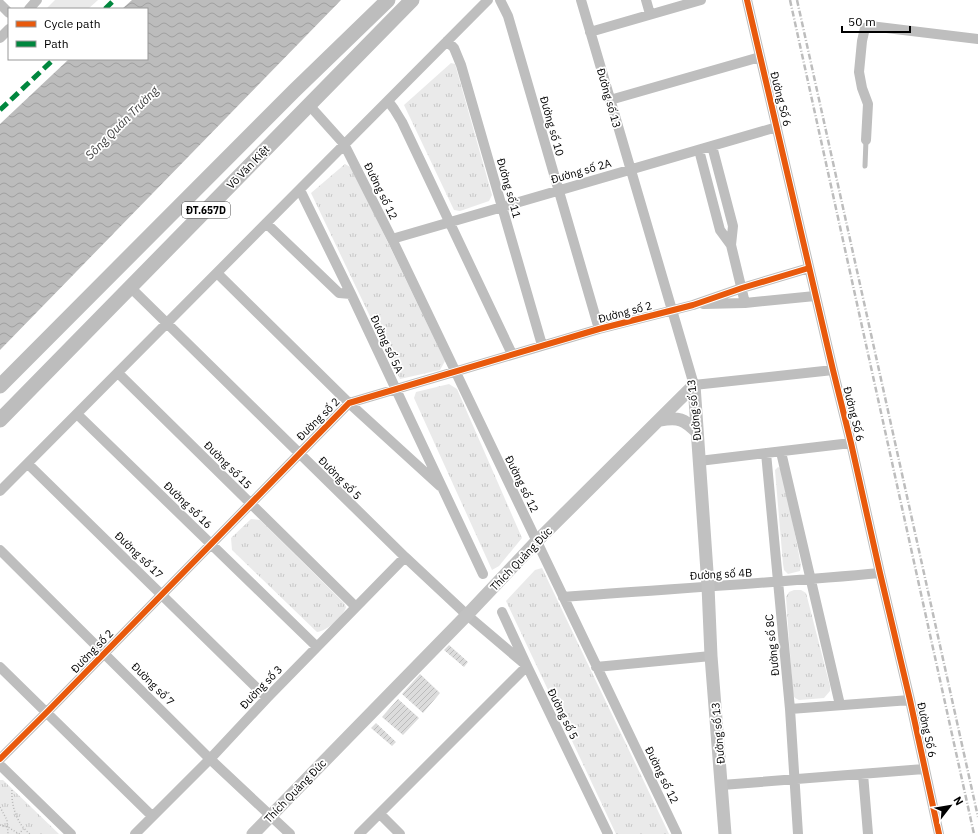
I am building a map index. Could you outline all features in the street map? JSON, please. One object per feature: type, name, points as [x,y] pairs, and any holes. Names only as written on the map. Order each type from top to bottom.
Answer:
[{"type":"main road","name":"Võ Văn Kiệt","points":[[0,386],[294,91],[388,0]]},
{"type":"main road","name":"Võ Văn Kiệt","points":[[0,420],[412,0]]},
{"type":"main road","points":[[294,91],[309,105]]},
{"type":"street","points":[[30,8],[38,0]]},
{"type":"street","points":[[0,492],[488,0]]},
{"type":"street","name":"Đường số 10","points":[[500,0],[508,16],[599,329]]},
{"type":"street","name":"Đường số 13","points":[[581,0],[694,385],[708,586],[711,656],[725,834]]},
{"type":"street","points":[[646,0],[650,14]]},
{"type":"street","points":[[590,32],[701,0]]},
{"type":"street","name":"Đường Số 6","points":[[748,0],[832,370],[851,444],[910,700],[939,834]]},
{"type":"street","points":[[0,4],[8,12]]},
{"type":"street","points":[[866,140],[868,104],[862,88],[859,72],[862,41],[865,28],[870,26],[978,39]]},
{"type":"street","points":[[0,38],[8,30]]},
{"type":"street","name":"Đường số 11","points":[[447,41],[454,48],[461,65],[542,345]]},
{"type":"street","points":[[610,100],[760,57]]},
{"type":"street","points":[[388,101],[402,122],[512,354]]},
{"type":"street","name":"Đường số 12","points":[[309,105],[344,144],[392,239],[677,834]]},
{"type":"street","name":"Đường số 2A","points":[[392,239],[777,127]]},
{"type":"street","points":[[712,146],[733,226],[731,245],[745,303]]},
{"type":"street","points":[[699,150],[720,230],[731,245]]},
{"type":"street","name":"Đường số 5A","points":[[300,190],[444,489],[483,574]]},
{"type":"street","points":[[267,224],[339,293],[351,294]]},
{"type":"street","name":"Đường số 2","points":[[0,759],[349,403],[542,345],[693,305],[742,288],[809,268]]},
{"type":"street","points":[[217,273],[349,403],[444,489]]},
{"type":"street","name":"Đường số 5","points":[[130,287],[300,452],[405,557],[467,616],[527,666],[608,834]]},
{"type":"street","name":"Đường số 2","points":[[693,305],[745,303],[816,296]]},
{"type":"street","points":[[694,385],[832,370]]},
{"type":"street","name":"Đường số 15","points":[[118,373],[356,607]]},
{"type":"street","name":"Thích Quảng Đức","points":[[253,834],[467,616],[536,542],[694,385]]},
{"type":"street","name":"Đường số 16","points":[[77,414],[317,647]]},
{"type":"street","points":[[660,420],[674,418],[682,420],[697,432]]},
{"type":"street","points":[[699,461],[851,444]]},
{"type":"street","points":[[781,452],[840,705]]},
{"type":"street","name":"Đường số 8C","points":[[766,453],[790,709],[793,780],[798,834]]},
{"type":"street","name":"Đường số 17","points":[[28,464],[267,698]]},
{"type":"street","name":"Đường số 7","points":[[0,550],[210,759],[290,834]]},
{"type":"street","name":"Đường số 3","points":[[134,834],[210,759],[267,698],[405,557]]},
{"type":"street","name":"Đường số 4B","points":[[563,598],[708,586],[777,583],[880,573]]},
{"type":"street","points":[[359,834],[527,666],[502,612]]},
{"type":"street","points":[[596,666],[711,656]]},
{"type":"street","points":[[0,667],[152,816]]},
{"type":"street","points":[[790,709],[910,700]]},
{"type":"street","points":[[0,765],[71,834]]},
{"type":"street","points":[[722,785],[924,768]]},
{"type":"street","points":[[863,774],[868,834]]},
{"type":"street","points":[[380,814],[400,834]]},
{"type":"lane","points":[[865,166],[866,140]]},
{"type":"path","points":[[13,786],[12,798],[14,809],[24,828],[30,834]]},
{"type":"path","points":[[0,807],[5,815],[8,834]]},
{"type":"path","points":[[0,825],[8,827],[19,834],[24,828]]},
{"type":"green space","points":[[55,0],[98,0],[89,8],[47,8]]},
{"type":"green space","points":[[451,63],[455,64],[492,195],[489,201],[460,211],[454,210],[404,105]]},
{"type":"green space","points":[[345,164],[352,168],[445,361],[440,370],[400,379],[311,193]]},
{"type":"green space","points":[[449,384],[457,389],[522,538],[499,566],[492,570],[414,398],[416,392]]},
{"type":"green space","points":[[778,467],[783,473],[801,565],[800,571],[788,574],[784,570],[783,564],[775,470]]},
{"type":"green space","points":[[251,519],[260,520],[344,603],[346,607],[342,615],[330,626],[317,632],[232,550],[231,538]]},
{"type":"green space","points":[[542,568],[669,834],[616,834],[506,601],[535,570]]},
{"type":"green space","points":[[801,590],[806,593],[830,686],[830,691],[824,698],[799,700],[793,695],[786,597],[789,592]]},
{"type":"green space","points":[[0,780],[3,780],[59,834],[0,834]]},
{"type":"water","name":"Sông Quán Trường","points":[[132,0],[341,0],[0,350],[0,124],[68,60],[148,60],[148,8],[123,8]]},
{"type":"building","points":[[449,645],[468,662],[464,667],[444,650]]},
{"type":"building","points":[[420,674],[440,693],[423,713],[402,694]]},
{"type":"building","points":[[398,699],[419,718],[403,735],[382,717]]},
{"type":"building","points":[[376,723],[396,742],[392,746],[371,728]]},
{"type":"railway","points":[[790,0],[974,834]]},
{"type":"railway","points":[[797,0],[978,817]]},
{"type":"marked path","points":[[106,8],[114,0]]},
{"type":"marked path","points":[[0,110],[53,60]]},
{"type":"cycle path","points":[[747,0],[851,443],[939,834]]},
{"type":"cycle path","points":[[0,759],[349,403],[599,329],[693,305],[742,288],[809,268]]}]
